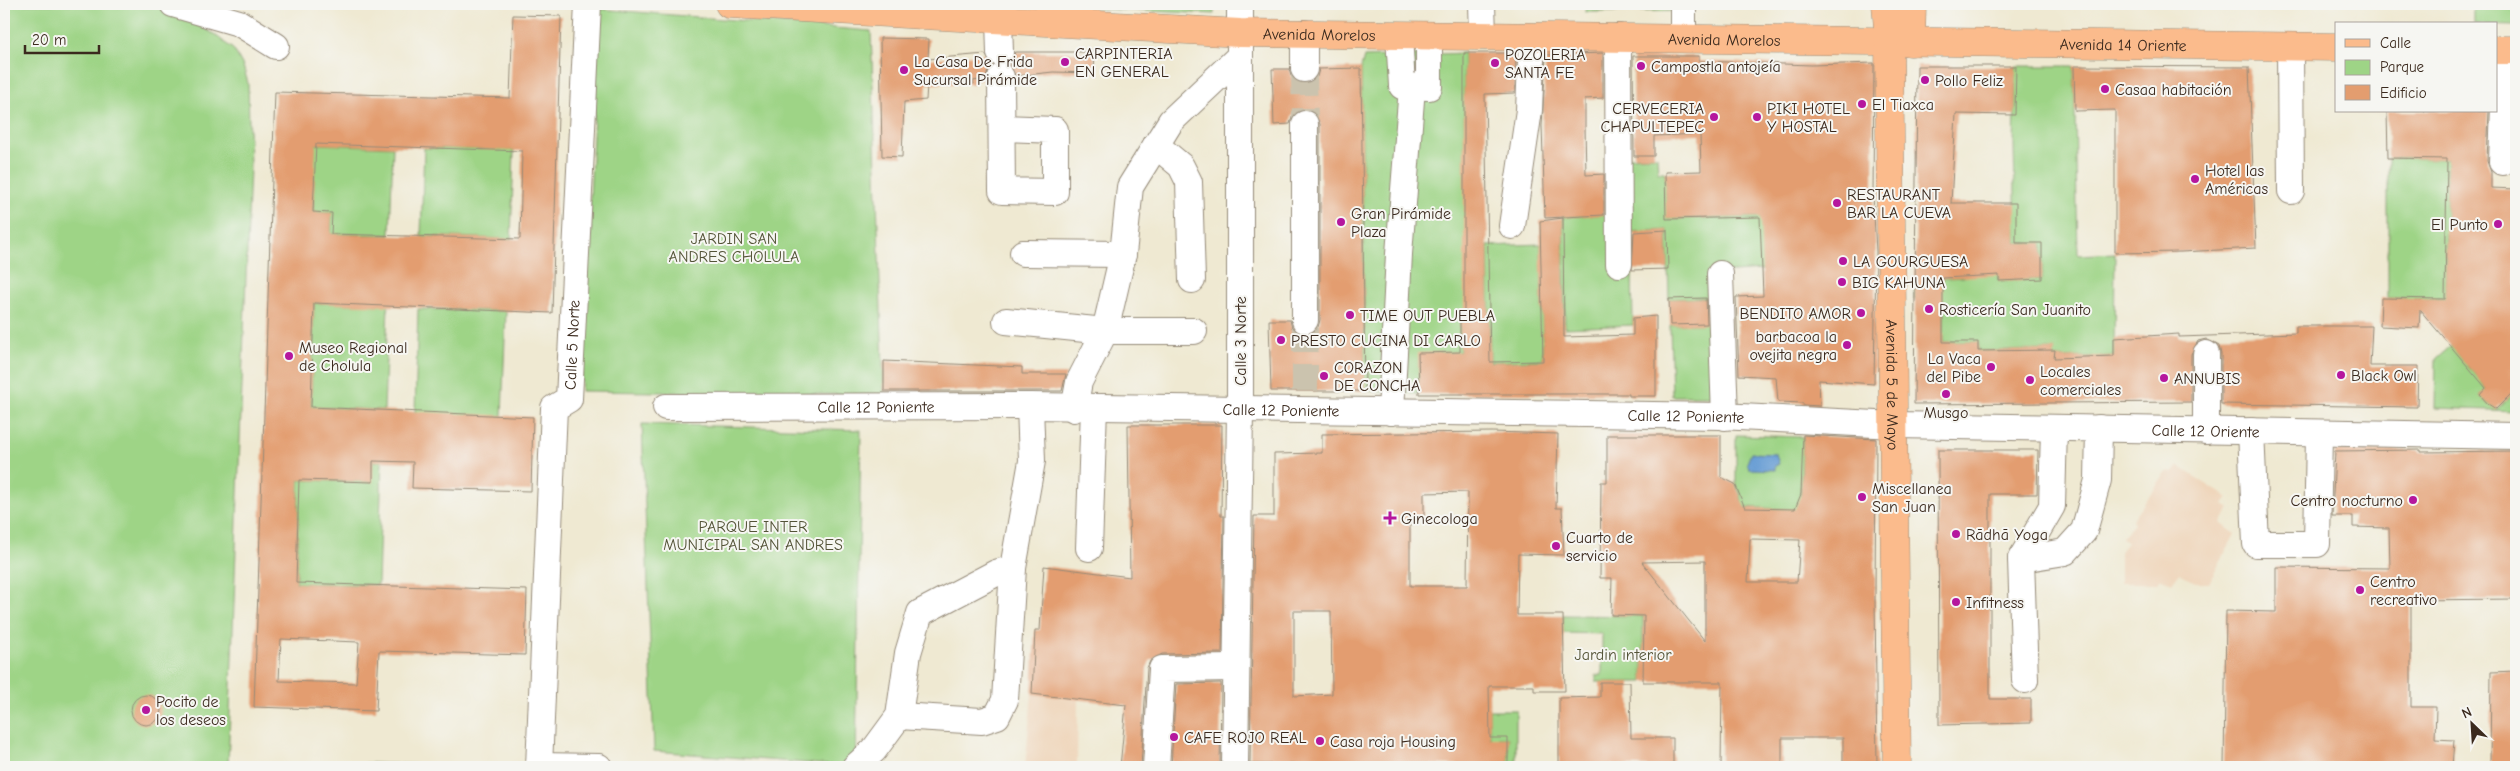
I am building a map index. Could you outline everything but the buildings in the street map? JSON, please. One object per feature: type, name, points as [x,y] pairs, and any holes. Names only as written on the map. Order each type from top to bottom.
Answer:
[{"type":"main road","name":"Avenida Morelos","points":[[729,4],[1000,19],[1240,44],[1304,33],[1900,42]]},
{"type":"main road","name":"Avenida 5 de Mayo","points":[[1886,4],[1900,42]]},
{"type":"main road","name":"Avenida 5 de Mayo","points":[[1897,767],[1894,425],[1900,42],[1912,4]]},
{"type":"main road","name":"Avenida 14 Oriente","points":[[1900,42],[2335,47]]},
{"type":"street","points":[[173,4],[239,24],[276,46]]},
{"type":"street","name":"Calle 5 Norte","points":[[539,766],[554,408],[569,399],[588,4]]},
{"type":"street","name":"Calle 3 Norte","points":[[1235,767],[1240,410],[1240,4]]},
{"type":"street","points":[[1482,4],[1483,35]]},
{"type":"street","points":[[1683,4],[1683,38]]},
{"type":"street","points":[[1000,19],[1003,128]]},
{"type":"street","points":[[1304,33],[1304,69]]},
{"type":"street","points":[[1399,35],[1402,86],[1412,87],[1429,87],[1429,35]]},
{"type":"street","points":[[1512,226],[1529,110],[1532,37]]},
{"type":"street","points":[[1618,38],[1619,264]]},
{"type":"street","points":[[1089,548],[1084,408],[1079,382],[1106,330],[1123,254],[1130,187],[1171,121],[1240,44]]},
{"type":"street","points":[[2290,46],[2291,191]]},
{"type":"street","points":[[2502,162],[2506,50]]},
{"type":"street","points":[[1391,412],[1399,254],[1412,87]]},
{"type":"street","points":[[1304,124],[1305,320]]},
{"type":"street","points":[[1156,145],[1181,166],[1189,182],[1192,280]]},
{"type":"street","points":[[1024,253],[1123,254]]},
{"type":"street","points":[[1720,274],[1725,417]]},
{"type":"street","points":[[1006,321],[1106,330],[1194,331]]},
{"type":"street","points":[[2206,354],[2206,430]]},
{"type":"street","name":"Calle 12 Poniente","points":[[666,407],[1030,406],[1240,410],[1305,400],[1391,412],[1725,417],[1894,425]]},
{"type":"street","points":[[899,716],[982,721],[996,716],[1005,700],[1013,568],[1032,461],[1030,406]]},
{"type":"street","name":"Calle 12 Oriente","points":[[1894,425],[2516,436]]},
{"type":"street","points":[[2025,680],[2022,559],[2052,506],[2054,428]]},
{"type":"street","points":[[2022,559],[2065,552],[2084,531],[2098,480],[2099,428]]},
{"type":"street","points":[[2251,431],[2256,544],[2317,544],[2319,432]]},
{"type":"street","points":[[855,767],[874,750],[899,716],[908,653],[920,613],[996,573],[1013,568]]},
{"type":"street","points":[[1156,767],[1162,670],[1236,668]]},
{"type":"street","points":[[539,766],[599,767]]},
{"type":"shaded area","points":[[2178,466],[2228,498],[2224,504],[2230,508],[2221,523],[2235,534],[2209,583],[2200,583],[2179,573],[2172,583],[2159,578],[2159,583],[2120,583],[2120,551],[2127,543],[2122,537],[2134,524],[2132,520],[2167,472],[2173,473]]},
{"type":"shaded area","points":[[1032,694],[1078,699],[1077,767],[1025,767]]},
{"type":"green space","points":[[4,4],[130,4],[168,9],[214,34],[234,50],[243,66],[248,83],[250,167],[228,767],[4,767]]},
{"type":"green space","points":[[987,4],[1214,4],[1214,14]]},
{"type":"green space","points":[[1586,4],[1675,4],[1675,11],[1586,12]]},
{"type":"green space","points":[[2474,4],[2516,4],[2516,25],[2498,25],[2498,22],[2474,22]]},
{"type":"green space","name":"JARDIN SAN ANDRES CHOLULA","points":[[599,9],[871,31],[884,395],[581,391]]},
{"type":"green space","points":[[1464,53],[1465,314],[1460,320],[1460,352],[1419,354],[1419,394],[1365,391],[1361,68],[1364,57]]},
{"type":"green space","points":[[2016,66],[2074,66],[2078,255],[2115,253],[2114,356],[2054,358],[2054,350],[1978,351],[1978,342],[1943,342],[1943,300],[1914,300],[1914,280],[1964,277],[1999,265],[1999,281],[2042,279],[2042,243],[2016,243],[2014,145]]},
{"type":"green space","points":[[315,144],[393,147],[390,235],[331,234],[332,213],[313,212]]},
{"type":"green space","points":[[424,148],[514,150],[511,239],[421,236]]},
{"type":"green space","points":[[1657,156],[1658,172],[1665,172],[1667,219],[1767,217],[1763,270],[1718,273],[1718,297],[1669,299],[1667,230],[1631,232],[1627,157]]},
{"type":"green space","points":[[2388,158],[2447,159],[2445,299],[2388,298]]},
{"type":"green space","points":[[1611,214],[1613,271],[1632,270],[1633,325],[1565,328],[1563,217]]},
{"type":"green space","points":[[1541,244],[1543,360],[1490,362],[1488,246]]},
{"type":"green space","points":[[314,303],[388,305],[384,410],[311,407]]},
{"type":"green space","points":[[418,309],[506,311],[502,416],[415,413]]},
{"type":"green space","points":[[1719,323],[1720,396],[1672,396],[1670,325]]},
{"type":"green space","points":[[2451,346],[2486,388],[2480,395],[2488,404],[2498,409],[2516,389],[2516,411],[2435,408],[2436,359]]},
{"type":"green space","name":"PARQUE INTER MUNICIPAL SAN ANDRES","points":[[642,424],[861,430],[856,767],[654,751]]},
{"type":"green space","points":[[1736,435],[1803,437],[1800,510],[1743,507],[1736,484]]},
{"type":"green space","points":[[373,461],[382,461],[378,585],[296,583],[299,480],[372,482]]},
{"type":"green space","name":"Jardin interior","points":[[1563,615],[1643,616],[1643,682],[1596,682],[1596,675],[1602,675],[1602,634],[1563,633]]},
{"type":"green space","points":[[1489,710],[1516,710],[1516,764],[1508,765],[1508,738],[1490,738]]},
{"type":"green space","points":[[365,763],[516,767],[365,767]]},
{"type":"water","points":[[1751,453],[1776,454],[1779,464],[1775,466],[1775,470],[1749,469],[1747,463]]},
{"type":"tunnel","points":[[1304,69],[1305,124]]},
{"type":"tunnel","points":[[1305,320],[1305,391]]},
{"type":"place","name":"CARPINTERIA EN GENERAL","points":[[1065,62]]},
{"type":"place","name":"POZOLERIA SANTA FE","points":[[1495,63]]},
{"type":"place","name":"Campostla antojeía","points":[[1641,66]]},
{"type":"place","name":"La Casa De Frida Sucursal Pirámide","points":[[904,70]]},
{"type":"place","name":"Pollo Feliz","points":[[1925,80]]},
{"type":"place","name":"Casaa habitación","points":[[2105,89]]},
{"type":"place","name":"El Tiaxca","points":[[1862,104]]},
{"type":"place","name":"CERVECERIA CHAPULTEPEC","points":[[1714,117]]},
{"type":"place","name":"PIKI HOTEL Y HOSTAL","points":[[1757,117]]},
{"type":"place","name":"Hotel las Américas","points":[[2195,179]]},
{"type":"place","name":"RESTAURANT BAR LA CUEVA","points":[[1837,203]]},
{"type":"place","name":"Gran Pirámide Plaza","points":[[1341,222]]},
{"type":"place","name":"El Punto","points":[[2498,224]]},
{"type":"place","name":"LA GOURGUESA","points":[[1843,261]]},
{"type":"place","name":"BIG KAHUNA","points":[[1842,282]]},
{"type":"place","name":"Rosticería San Juanito","points":[[1929,309]]},
{"type":"place","name":"BENDITO AMOR","points":[[1861,313]]},
{"type":"place","name":"TIME OUT PUEBLA","points":[[1350,315]]},
{"type":"place","name":"PRESTO CUCINA DI CARLO","points":[[1281,340]]},
{"type":"place","name":"barbacoa la ovejita negra","points":[[1847,345]]},
{"type":"place","name":"Museo Regional de Cholula","points":[[289,356]]},
{"type":"place","name":"La Vaca del Pibe","points":[[1991,367]]},
{"type":"place","name":"Black Owl","points":[[2341,375]]},
{"type":"place","name":"CORAZON DE CONCHA","points":[[1324,376]]},
{"type":"place","name":"ANNUBIS","points":[[2164,378]]},
{"type":"place","name":"Locales comerciales","points":[[2030,380]]},
{"type":"place","name":"Musgo","points":[[1946,394]]},
{"type":"place","name":"Miscellanea San Juan","points":[[1862,497]]},
{"type":"place","name":"Centro nocturno","points":[[2413,500]]},
{"type":"place","name":"Ginecologa","points":[[1390,518]]},
{"type":"place","name":"Rādhā Yoga","points":[[1956,534]]},
{"type":"place","name":"Cuarto de servicio","points":[[1556,546]]},
{"type":"place","name":"Centro recreativo","points":[[2360,590]]},
{"type":"place","name":"Infitness","points":[[1956,602]]},
{"type":"place","name":"Pocito de los deseos","points":[[146,710]]},
{"type":"place","name":"CAFE ROJO REAL","points":[[1174,737]]},
{"type":"place","name":"Casa roja Housing","points":[[1320,741]]}]
